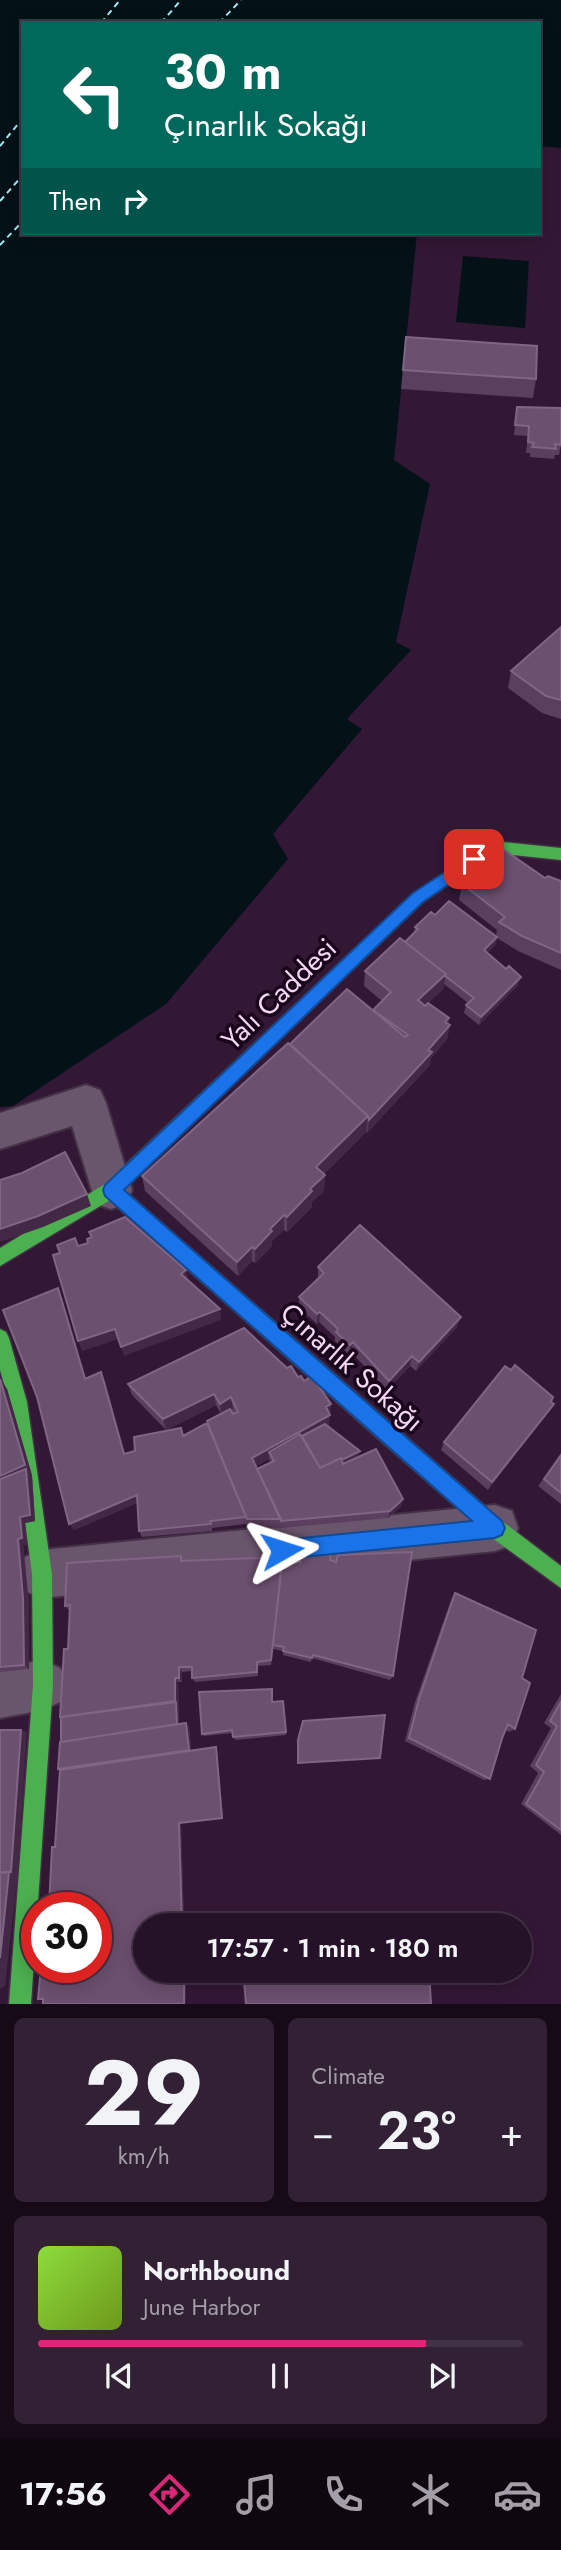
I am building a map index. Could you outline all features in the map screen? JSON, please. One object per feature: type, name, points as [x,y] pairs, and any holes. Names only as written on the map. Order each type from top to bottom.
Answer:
[{"type":"street","name":"Yalı Caddesi","points":[[0,1258],[111,1190],[418,898],[492,846],[561,854]]},
{"type":"street","points":[[0,1130],[86,1103],[111,1190]]},
{"type":"street","name":"Çınarlık Sokağı","points":[[111,1190],[495,1528],[561,1578]]},
{"type":"street","points":[[0,1338],[6,1381],[18,1402],[42,1574],[22,1689],[20,2004]]},
{"type":"street","points":[[42,1574],[495,1528]]},
{"type":"shaded area","points":[[0,0],[561,0],[561,148],[541,146],[541,21],[21,21],[21,235],[417,235],[394,460],[430,484],[396,642],[411,650],[347,719],[362,729],[273,834],[288,859],[166,1004],[13,1106],[0,1107]]},
{"type":"shaded area","points":[[463,256],[529,261],[525,328],[456,322]]},
{"type":"building","points":[[406,337],[537,346],[536,379],[403,370]]},
{"type":"building","points":[[517,407],[561,408],[561,445],[555,444],[556,449],[532,447],[534,443],[528,442],[529,426],[515,425]]},
{"type":"building","points":[[561,627],[561,700],[546,696],[511,671]]},
{"type":"building","points":[[503,849],[545,878],[548,876],[561,881],[561,953],[522,936],[499,922],[505,917],[462,884],[477,871],[474,868],[488,855],[492,858]]},
{"type":"building","points":[[449,901],[497,937],[484,950],[506,969],[509,966],[521,977],[481,1017],[466,1005],[474,998],[405,942],[418,929],[415,927],[431,912],[435,915]]},
{"type":"building","points":[[400,938],[446,974],[418,1000],[425,1006],[428,1003],[449,1018],[445,1022],[450,1025],[428,1050],[432,1052],[369,1120],[368,1116],[290,1044],[347,989],[405,1037],[408,1035],[373,1010],[391,992],[365,971]]},
{"type":"building","points":[[288,1043],[368,1116],[316,1167],[325,1175],[310,1189],[312,1191],[287,1217],[284,1215],[270,1229],[272,1231],[255,1249],[252,1247],[237,1262],[142,1176]]},
{"type":"building","points":[[65,1152],[87,1194],[38,1216],[0,1229],[0,1180],[22,1173]]},
{"type":"building","points":[[125,1217],[186,1270],[181,1274],[220,1309],[121,1347],[115,1329],[78,1341],[53,1255],[60,1253],[57,1245],[75,1238],[78,1246],[88,1243],[87,1239],[92,1237],[89,1232]]},
{"type":"building","points":[[360,1225],[461,1317],[419,1362],[412,1356],[389,1381],[353,1342],[350,1345],[320,1312],[317,1314],[299,1297],[324,1273],[318,1267]]},
{"type":"building","points":[[58,1288],[85,1379],[101,1372],[124,1454],[135,1451],[134,1437],[181,1428],[183,1436],[207,1423],[246,1517],[210,1521],[211,1524],[139,1531],[137,1495],[69,1524],[37,1397],[3,1310]]},
{"type":"building","points":[[244,1328],[287,1368],[291,1366],[298,1377],[301,1376],[304,1381],[312,1376],[331,1404],[326,1407],[330,1415],[252,1458],[281,1519],[247,1519],[216,1444],[207,1421],[230,1409],[233,1414],[238,1412],[231,1397],[220,1404],[214,1394],[163,1419],[128,1384]]},
{"type":"building","points":[[515,1365],[553,1397],[551,1402],[554,1404],[492,1482],[444,1442],[505,1366],[511,1370]]},
{"type":"building","points":[[0,1379],[25,1465],[0,1476]]},
{"type":"building","points":[[325,1424],[360,1451],[320,1468],[302,1436]]},
{"type":"building","points":[[300,1434],[320,1468],[341,1458],[343,1464],[376,1449],[403,1499],[390,1511],[281,1521],[257,1469],[274,1461],[269,1452]]},
{"type":"building","points":[[561,1455],[561,1493],[544,1479]]},
{"type":"building","points":[[26,1469],[30,1515],[20,1517],[22,1538],[18,1539],[23,1598],[24,1665],[0,1667],[0,1479]]},
{"type":"building","points":[[308,1547],[331,1553],[330,1560],[336,1562],[338,1555],[412,1552],[393,1676],[313,1655],[312,1658],[283,1651],[284,1647],[273,1645],[282,1561],[300,1562],[301,1553],[306,1554]]},
{"type":"building","points":[[181,1556],[181,1561],[283,1557],[271,1660],[257,1662],[257,1672],[192,1678],[192,1667],[179,1667],[179,1678],[175,1678],[175,1701],[60,1717],[70,1605],[65,1606],[67,1563]]},
{"type":"building","points":[[455,1593],[536,1630],[522,1678],[530,1683],[515,1729],[508,1724],[502,1738],[490,1779],[409,1738],[419,1699]]},
{"type":"building","points":[[272,1689],[272,1702],[283,1701],[286,1732],[233,1737],[232,1730],[202,1734],[199,1692]]},
{"type":"building","points":[[176,1702],[177,1724],[61,1742],[61,1717]]},
{"type":"building","points":[[561,1702],[561,1830],[526,1804],[544,1772],[536,1765],[557,1726],[550,1721]]},
{"type":"building","points":[[385,1715],[380,1758],[298,1763],[298,1740],[303,1721]]},
{"type":"building","points":[[186,1723],[189,1750],[58,1769],[60,1742]]},
{"type":"building","points":[[0,1730],[21,1730],[11,1872],[0,1872]]},
{"type":"building","points":[[216,1747],[222,1818],[179,1823],[182,1913],[133,1913],[133,1983],[184,1983],[184,2004],[43,2004],[43,1999],[38,1999],[40,1983],[112,1983],[112,1892],[50,1892],[60,1770]]},
{"type":"building","points":[[9,1872],[0,1958],[0,1873]]},
{"type":"building","points":[[244,1983],[430,1983],[431,2004],[246,2004]]},
{"type":"ferry route","points":[[103,21],[120,0]]},
{"type":"ferry route","points":[[163,21],[181,0]]},
{"type":"ferry route","points":[[221,21],[241,0]]},
{"type":"ferry route","points":[[0,146],[21,120]]},
{"type":"ferry route","points":[[0,201],[21,177]]},
{"type":"ferry route","points":[[0,245],[21,223]]},
{"type":"traffic: fast","points":[[0,1258],[111,1190],[418,898],[492,847],[561,854]]},
{"type":"traffic: fast","points":[[0,1338],[18,1402],[42,1574],[43,1685],[20,2004]]},
{"type":"traffic: fast","points":[[371,1419],[495,1528],[561,1578]]},
{"type":"traffic: slow","points":[[111,1190],[371,1419]]},
{"type":"route","points":[[282,1550],[495,1528],[111,1190],[418,898],[474,859]]}]
